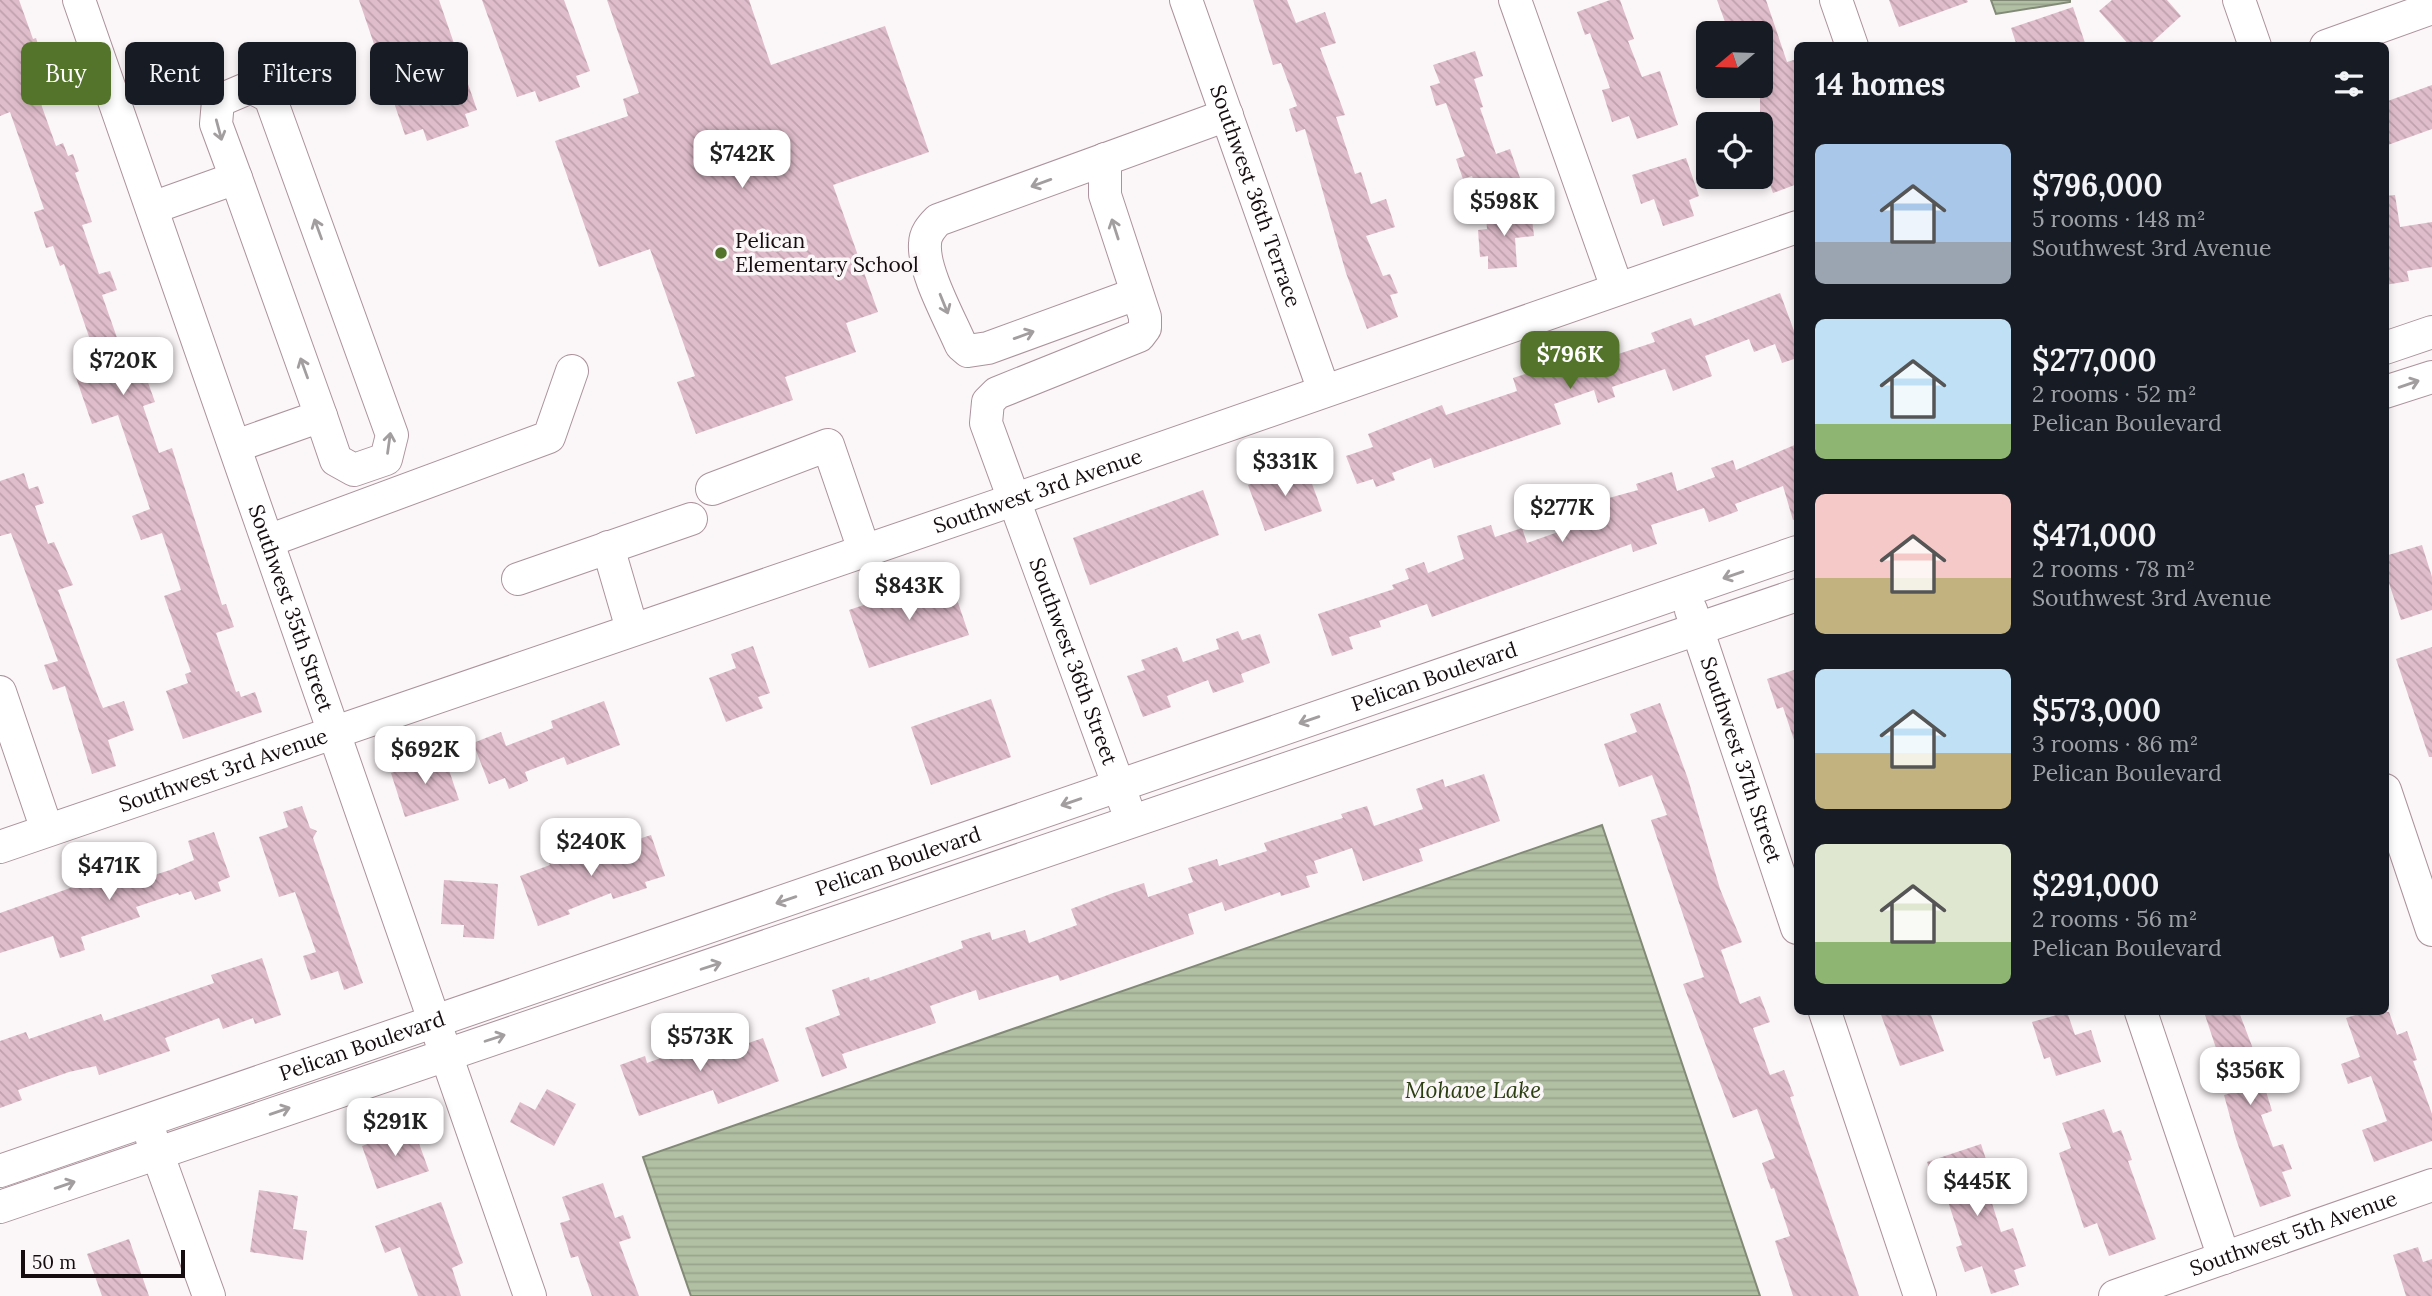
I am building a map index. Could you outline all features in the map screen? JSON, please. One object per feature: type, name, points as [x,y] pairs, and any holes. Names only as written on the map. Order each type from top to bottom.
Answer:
[{"type":"street","name":"Southwest 35th Street","points":[[79,0],[236,446],[432,1021],[446,1054],[530,1296]]},
{"type":"street","name":"Southwest 36th Terrace","points":[[1186,0],[1324,391]]},
{"type":"street","points":[[1515,0],[1617,288]]},
{"type":"street","points":[[1836,0],[1851,42]]},
{"type":"street","points":[[2239,0],[2254,42]]},
{"type":"street","points":[[2337,42],[2432,8]]},
{"type":"street","points":[[251,87],[270,97],[392,435],[386,459],[354,470],[336,460],[321,416],[216,124],[218,101],[251,87]]},
{"type":"street","points":[[1105,159],[1105,195],[1136,294],[988,348],[968,351],[961,345],[927,263],[924,243],[930,228],[938,220],[1105,159],[1227,115]]},
{"type":"street","points":[[152,208],[236,178]]},
{"type":"street","name":"Southwest 3rd Avenue","points":[[0,847],[1794,229]]},
{"type":"street","name":"Southwest 36th Street","points":[[1133,823],[986,423],[988,402],[998,393],[1139,336],[1145,328],[1145,317],[1136,294]]},
{"type":"street","points":[[2389,347],[2432,332]]},
{"type":"street","points":[[268,541],[549,437],[572,370]]},
{"type":"street","points":[[2389,391],[2432,377]]},
{"type":"street","points":[[236,446],[321,416]]},
{"type":"street","points":[[712,489],[828,445],[864,550]]},
{"type":"street","points":[[518,579],[691,519]]},
{"type":"street","points":[[608,547],[632,629]]},
{"type":"street","name":"Pelican Boulevard","points":[[0,1171],[1794,553]]},
{"type":"street","name":"Southwest 37th Street","points":[[1685,592],[1794,919]]},
{"type":"street","name":"Pelican Boulevard","points":[[0,1207],[1794,596]]},
{"type":"street","points":[[0,692],[47,830]]},
{"type":"street","points":[[2389,802],[2432,930]]},
{"type":"street","points":[[1826,1015],[1920,1296]]},
{"type":"street","points":[[2142,1015],[2224,1258]]},
{"type":"street","points":[[146,1121],[209,1296]]},
{"type":"street","name":"Southwest 5th Avenue","points":[[2115,1296],[2432,1185]]},
{"type":"water","points":[[1991,0],[2070,0],[2070,2],[1996,14]]},
{"type":"water","name":"Mohave Lake","points":[[1602,825],[1760,1296],[691,1296],[643,1157]]},
{"type":"building","points":[[0,0],[19,0],[33,39],[36,38],[37,42],[21,42],[21,105],[41,105],[56,146],[63,143],[68,156],[73,154],[79,171],[75,173],[92,222],[82,225],[99,274],[110,271],[117,290],[102,295],[122,352],[130,349],[141,379],[146,377],[155,402],[143,406],[159,453],[172,448],[222,605],[226,604],[234,627],[216,633],[236,692],[239,691],[241,697],[255,692],[262,712],[183,739],[166,691],[188,683],[185,674],[191,672],[164,596],[181,590],[162,533],[141,540],[132,516],[150,509],[118,415],[92,424],[73,369],[97,360],[64,264],[60,266],[53,246],[46,248],[34,212],[44,209],[10,112],[0,116]]},
{"type":"building","points":[[359,0],[439,0],[454,42],[373,42]]},
{"type":"building","points":[[482,0],[564,0],[590,71],[576,76],[580,87],[539,102],[535,91],[517,97]]},
{"type":"building","points":[[607,0],[749,0],[771,65],[885,26],[929,152],[833,185],[878,312],[846,323],[856,352],[785,377],[793,400],[696,434],[677,382],[695,376],[650,249],[599,267],[555,141],[628,116],[623,99],[639,93]]},
{"type":"building","points":[[1253,0],[1287,0],[1296,23],[1325,12],[1336,43],[1320,48],[1345,115],[1336,117],[1355,174],[1361,172],[1371,204],[1386,199],[1395,227],[1366,236],[1383,276],[1390,274],[1398,293],[1390,295],[1398,317],[1367,329],[1346,273],[1305,129],[1296,132],[1289,109],[1297,106],[1281,63],[1273,65]]},
{"type":"building","points":[[1610,0],[1620,0],[1634,39],[1628,41],[1642,77],[1660,71],[1678,125],[1637,139],[1629,116],[1612,122],[1602,90],[1610,88],[1590,33],[1585,35],[1577,12]]},
{"type":"building","points":[[1717,0],[1766,0],[1787,62],[1794,60],[1794,185],[1773,193],[1773,112],[1760,112],[1760,98],[1773,98],[1773,21],[1725,21]]},
{"type":"building","points":[[1889,0],[1967,0],[1968,2],[1899,27]]},
{"type":"building","points":[[2112,0],[2167,0],[2181,16],[2152,42],[2126,42],[2099,11]]},
{"type":"building","points":[[2073,7],[2085,42],[2016,42],[2011,28]]},
{"type":"building","points":[[1475,51],[1483,76],[1474,79],[1483,107],[1480,108],[1496,154],[1510,149],[1520,178],[1478,193],[1472,176],[1463,179],[1456,159],[1465,156],[1446,103],[1436,106],[1430,86],[1440,83],[1433,65]]},
{"type":"building","points":[[468,84],[477,110],[465,114],[469,126],[427,141],[423,129],[405,135],[395,105],[468,105]]},
{"type":"building","points":[[2432,85],[2432,129],[2389,145],[2389,101]]},
{"type":"building","points":[[1686,158],[1699,196],[1689,200],[1694,216],[1663,226],[1654,199],[1641,204],[1632,175]]},
{"type":"building","points":[[2395,195],[2400,227],[2432,222],[2432,267],[2407,271],[2409,281],[2389,284],[2389,196]]},
{"type":"building","points":[[1531,211],[1534,236],[1515,238],[1517,267],[1488,269],[1488,256],[1480,257],[1478,230],[1487,229],[1486,215]]},
{"type":"building","points":[[1780,293],[1794,331],[1794,359],[1782,363],[1775,344],[1754,352],[1749,339],[1705,356],[1712,376],[1673,391],[1665,369],[1612,387],[1615,397],[1598,403],[1594,390],[1554,404],[1561,424],[1434,468],[1431,458],[1392,473],[1395,480],[1376,487],[1373,479],[1357,484],[1346,456],[1373,447],[1368,434],[1442,405],[1446,415],[1517,391],[1513,378],[1599,350],[1603,359],[1655,342],[1651,333],[1691,318],[1694,326]]},
{"type":"building","points":[[1794,445],[1794,520],[1783,486],[1735,504],[1738,511],[1709,522],[1704,508],[1651,525],[1657,544],[1633,552],[1631,544],[1432,617],[1427,604],[1379,621],[1381,627],[1349,637],[1353,649],[1332,656],[1318,614],[1394,589],[1392,585],[1409,579],[1405,569],[1424,562],[1428,573],[1464,559],[1457,536],[1491,525],[1495,537],[1522,528],[1527,543],[1575,526],[1569,509],[1638,490],[1636,484],[1672,472],[1677,491],[1715,477],[1711,468],[1733,460],[1736,470]]},
{"type":"building","points":[[1305,465],[1322,511],[1265,531],[1248,485]]},
{"type":"building","points":[[24,473],[29,489],[38,486],[44,503],[35,506],[48,544],[54,542],[73,585],[58,590],[99,699],[103,708],[124,701],[134,730],[108,740],[116,766],[92,774],[65,686],[53,690],[44,665],[58,661],[11,533],[0,536],[0,481]]},
{"type":"building","points":[[1203,490],[1219,535],[1090,585],[1073,538]]},
{"type":"building","points":[[2422,545],[2432,577],[2432,610],[2401,620],[2389,583],[2389,555]]},
{"type":"building","points":[[949,576],[969,635],[869,668],[849,610]]},
{"type":"building","points":[[1238,631],[1242,640],[1260,634],[1270,663],[1241,674],[1244,682],[1213,693],[1208,680],[1167,696],[1171,707],[1143,717],[1127,676],[1145,670],[1141,660],[1177,647],[1183,662],[1219,649],[1216,639]]},
{"type":"building","points":[[753,646],[770,693],[758,697],[763,708],[726,722],[709,678],[736,668],[731,654]]},
{"type":"building","points":[[2432,647],[2432,757],[2429,757],[2396,659]]},
{"type":"building","points":[[1794,670],[1794,740],[1783,707],[1777,709],[1767,679]]},
{"type":"building","points":[[991,699],[1011,757],[931,785],[911,727]]},
{"type":"building","points":[[604,701],[620,745],[567,765],[564,757],[525,772],[528,781],[509,789],[505,778],[489,784],[473,743],[501,732],[506,746],[553,728],[551,721]]},
{"type":"building","points":[[1660,703],[1688,779],[1720,889],[1742,942],[1721,950],[1740,1004],[1760,996],[1770,1022],[1753,1028],[1770,1075],[1784,1070],[1794,1096],[1790,1097],[1859,1296],[1793,1296],[1775,1241],[1790,1236],[1774,1188],[1771,1189],[1762,1163],[1775,1158],[1757,1109],[1733,1118],[1683,984],[1704,977],[1651,820],[1667,815],[1652,775],[1619,787],[1604,744],[1637,732],[1630,714]]},
{"type":"building","points":[[444,755],[459,800],[405,817],[391,773]]},
{"type":"building","points":[[1484,774],[1500,821],[1419,849],[1423,861],[1363,881],[1352,848],[1314,861],[1318,873],[1306,876],[1310,887],[1281,896],[1280,892],[1225,911],[1222,902],[1188,914],[1194,934],[1060,981],[1058,975],[979,1000],[976,990],[930,1006],[936,1023],[842,1054],[847,1068],[822,1077],[805,1028],[840,1015],[832,990],[869,977],[870,981],[963,948],[961,941],[990,932],[992,940],[1025,930],[1029,943],[1077,925],[1071,909],[1113,893],[1144,883],[1148,897],[1193,882],[1188,868],[1217,859],[1219,866],[1267,851],[1264,843],[1343,818],[1341,814],[1367,806],[1374,826],[1423,809],[1416,789],[1443,779],[1445,787]]},
{"type":"building","points":[[302,806],[310,828],[317,831],[313,838],[363,983],[344,990],[338,971],[311,980],[303,956],[316,952],[295,892],[279,897],[259,837],[288,827],[283,812]]},
{"type":"building","points":[[214,832],[230,877],[218,882],[221,891],[195,900],[191,891],[179,895],[178,893],[136,907],[140,917],[81,937],[85,950],[60,958],[53,936],[0,953],[0,913],[87,882],[85,877],[105,870],[111,889],[170,870],[194,860],[188,841]]},
{"type":"building","points":[[651,835],[665,876],[645,882],[647,888],[613,899],[611,893],[568,910],[570,914],[538,926],[520,876],[550,865],[547,859],[571,851],[575,860]]},
{"type":"building","points":[[444,880],[498,884],[494,939],[463,937],[464,925],[441,924]]},
{"type":"building","points":[[262,958],[281,1015],[255,1024],[253,1018],[223,1029],[219,1018],[165,1038],[170,1051],[99,1075],[96,1066],[69,1072],[18,1090],[22,1100],[0,1108],[0,1041],[26,1032],[29,1039],[101,1014],[104,1021],[214,983],[211,975]]},
{"type":"building","points":[[2389,1012],[2397,1035],[2407,1031],[2417,1060],[2413,1061],[2432,1114],[2432,1141],[2374,1162],[2362,1130],[2387,1121],[2371,1076],[2348,1084],[2341,1064],[2360,1057],[2346,1018],[2356,1015],[2389,1015]]},
{"type":"building","points":[[1881,1015],[1931,1015],[1944,1051],[1900,1066]]},
{"type":"building","points":[[2056,1015],[2068,1015],[2075,1035],[2091,1030],[2101,1062],[2056,1076],[2050,1057],[2044,1059],[2032,1022]]},
{"type":"building","points":[[2205,1015],[2240,1015],[2258,1062],[2266,1060],[2274,1085],[2265,1088],[2272,1111],[2261,1115],[2273,1147],[2283,1144],[2292,1169],[2282,1172],[2291,1196],[2260,1207],[2224,1095],[2231,1093]]},
{"type":"building","points":[[720,1029],[728,1050],[763,1038],[779,1081],[718,1104],[713,1090],[639,1116],[620,1065],[645,1056],[647,1063],[696,1045],[694,1038]]},
{"type":"building","points":[[547,1089],[576,1104],[554,1146],[510,1122],[520,1102],[535,1110]]},
{"type":"building","points":[[2104,1109],[2113,1133],[2121,1130],[2132,1160],[2128,1161],[2156,1239],[2109,1256],[2097,1223],[2084,1228],[2059,1153],[2071,1148],[2062,1123]]},
{"type":"building","points":[[413,1127],[429,1171],[377,1189],[362,1146]]},
{"type":"building","points":[[1981,1144],[1991,1175],[1984,1178],[2001,1232],[2013,1228],[2026,1266],[2014,1270],[2019,1285],[1991,1294],[1982,1266],[1965,1272],[1956,1247],[1962,1245],[1945,1192],[1938,1194],[1927,1162]]},
{"type":"building","points":[[603,1183],[615,1218],[623,1215],[631,1238],[619,1242],[639,1296],[592,1296],[578,1256],[571,1258],[560,1223],[570,1220],[562,1197]]},
{"type":"building","points":[[259,1190],[298,1196],[293,1229],[307,1231],[303,1260],[250,1252]]},
{"type":"building","points":[[441,1202],[463,1263],[452,1268],[461,1296],[418,1296],[400,1247],[385,1253],[375,1226]]},
{"type":"building","points":[[129,1239],[149,1296],[102,1296],[87,1254]]},
{"type":"building","points":[[2418,1247],[2423,1262],[2432,1259],[2432,1296],[2406,1296],[2393,1255]]},
{"type":"place","name":"Pelican Elementary School","points":[[721,253]]}]
